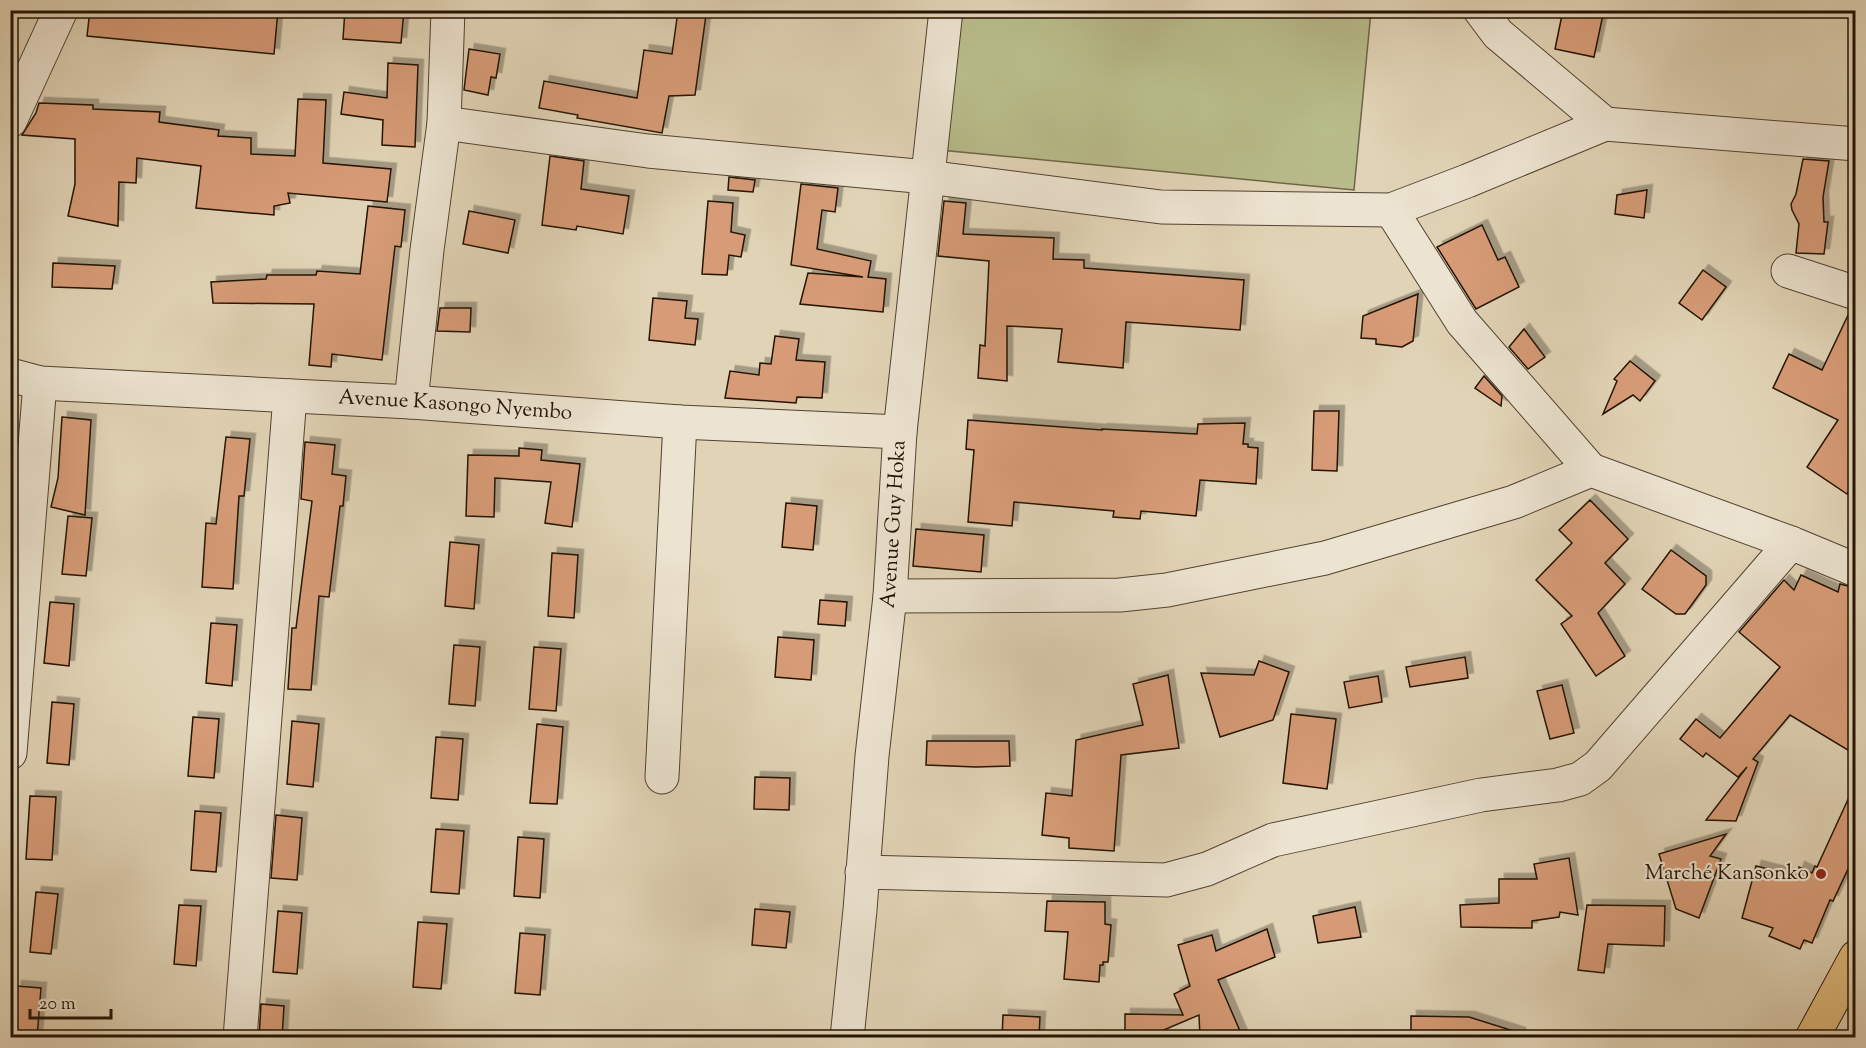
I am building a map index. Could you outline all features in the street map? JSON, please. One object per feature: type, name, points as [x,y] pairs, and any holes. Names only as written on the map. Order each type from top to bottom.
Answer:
[{"type":"main road","points":[[1812,1038],[1856,957]]},
{"type":"street","points":[[13,109],[61,10]]},
{"type":"street","name":"Avenue Guy Hoka","points":[[847,1038],[882,654],[890,596],[900,432],[946,10]]},
{"type":"street","points":[[1479,10],[1498,34],[1605,124]]},
{"type":"street","points":[[411,402],[458,12]]},
{"type":"street","points":[[444,123],[648,151],[927,177],[1161,207],[1391,210],[1605,124],[1856,144]]},
{"type":"street","points":[[1391,210],[1462,322],[1591,470],[1791,543],[1856,570]]},
{"type":"street","points":[[1788,271],[1856,293]]},
{"type":"street","points":[[10,753],[25,379]]},
{"type":"street","name":"Avenue Kasongo Nyembo","points":[[25,379],[411,402],[680,422],[900,432]]},
{"type":"street","points":[[240,1038],[290,396]]},
{"type":"street","points":[[662,777],[680,422]]},
{"type":"street","points":[[890,596],[1120,595],[1167,590],[1325,558],[1514,502],[1591,470]]},
{"type":"street","points":[[862,872],[1167,880],[1207,869],[1273,840],[1481,795],[1558,785],[1580,779],[1598,766],[1791,543]]},
{"type":"green space","points":[[953,11],[1371,11],[1354,190],[940,150]]},
{"type":"building","points":[[90,10],[278,10],[274,54],[87,36]]},
{"type":"building","points":[[345,10],[404,10],[401,43],[343,39]]},
{"type":"building","points":[[1563,10],[1604,10],[1594,57],[1555,49]]},
{"type":"building","points":[[678,11],[706,15],[695,95],[669,96],[662,133],[577,118],[578,115],[539,108],[544,81],[637,98],[644,50],[672,54]]},
{"type":"building","points":[[469,49],[500,54],[496,78],[491,77],[488,95],[464,90]]},
{"type":"building","points":[[388,63],[418,65],[415,147],[382,145],[383,120],[341,114],[344,92],[387,98]]},
{"type":"building","points":[[298,99],[326,100],[323,163],[391,169],[387,202],[288,193],[290,203],[274,206],[274,215],[196,208],[201,166],[137,158],[136,183],[119,182],[118,226],[68,216],[75,184],[75,139],[22,135],[36,113],[39,103],[93,105],[93,109],[160,112],[159,122],[219,130],[218,136],[251,138],[251,154],[295,156]]},
{"type":"building","points":[[550,156],[584,161],[581,189],[629,196],[623,234],[577,226],[576,230],[542,225]]},
{"type":"building","points":[[1803,159],[1829,161],[1823,197],[1824,222],[1828,222],[1824,254],[1796,253],[1799,224],[1791,204],[1796,194]]},
{"type":"building","points":[[729,177],[755,180],[753,192],[728,190]]},
{"type":"building","points":[[801,184],[838,188],[835,212],[822,210],[817,249],[871,261],[868,277],[886,279],[883,312],[800,304],[808,273],[863,277],[791,265]]},
{"type":"building","points":[[1647,190],[1644,218],[1615,214],[1617,195]]},
{"type":"building","points":[[708,201],[733,203],[731,232],[745,235],[741,257],[729,255],[727,275],[702,274]]},
{"type":"building","points":[[944,201],[966,203],[963,234],[1054,238],[1053,259],[1084,260],[1084,268],[1244,280],[1240,330],[1126,322],[1123,368],[1058,362],[1062,329],[1007,326],[1007,381],[978,378],[980,345],[985,346],[989,261],[938,256]]},
{"type":"building","points":[[368,206],[405,210],[401,247],[395,246],[382,360],[332,354],[331,367],[309,365],[314,304],[213,303],[211,282],[266,279],[267,275],[316,275],[317,271],[360,274]]},
{"type":"building","points":[[469,211],[515,220],[508,253],[463,244]]},
{"type":"building","points":[[1482,225],[1498,260],[1505,257],[1519,287],[1476,309],[1437,247]]},
{"type":"building","points":[[53,263],[115,266],[112,289],[52,287]]},
{"type":"building","points":[[1703,270],[1726,287],[1702,320],[1679,303]]},
{"type":"building","points":[[1418,294],[1413,341],[1402,347],[1376,344],[1376,339],[1361,338],[1363,316]]},
{"type":"building","points":[[653,298],[687,301],[685,318],[698,319],[695,345],[649,340]]},
{"type":"building","points":[[440,308],[471,308],[470,332],[437,331]]},
{"type":"building","points":[[1850,311],[1856,311],[1856,481],[1847,494],[1807,467],[1838,420],[1773,388],[1789,354],[1822,370]]},
{"type":"building","points":[[1524,329],[1545,357],[1528,369],[1509,347]]},
{"type":"building","points":[[775,336],[799,339],[796,360],[825,362],[822,398],[797,397],[796,403],[725,398],[730,371],[759,375],[760,363],[771,364]]},
{"type":"building","points":[[1630,361],[1655,381],[1640,401],[1633,395],[1603,414],[1617,381],[1614,379]]},
{"type":"building","points":[[1484,376],[1502,396],[1501,406],[1475,388]]},
{"type":"building","points":[[1314,411],[1339,411],[1337,471],[1312,470]]},
{"type":"building","points":[[62,417],[91,420],[85,515],[51,507],[58,478]]},
{"type":"building","points":[[968,420],[1102,430],[1197,434],[1198,424],[1245,423],[1243,444],[1258,448],[1256,484],[1200,480],[1196,516],[1141,511],[1140,519],[1113,517],[1114,511],[1014,502],[1012,526],[968,522],[974,450],[966,449]]},
{"type":"building","points":[[226,437],[250,439],[244,496],[239,496],[233,589],[202,587],[206,523],[216,524]]},
{"type":"building","points":[[305,442],[335,445],[332,474],[346,476],[329,597],[319,596],[311,690],[288,689],[292,628],[296,628],[312,501],[301,499]]},
{"type":"building","points":[[519,448],[542,450],[541,460],[580,464],[572,527],[545,523],[551,482],[495,478],[494,517],[466,516],[468,455],[519,456]]},
{"type":"building","points":[[1590,500],[1628,539],[1605,563],[1625,584],[1598,613],[1625,656],[1596,676],[1561,624],[1572,616],[1536,580],[1572,543],[1559,530]]},
{"type":"building","points":[[786,503],[817,506],[813,550],[782,547]]},
{"type":"building","points":[[68,516],[92,518],[86,576],[62,574]]},
{"type":"building","points":[[916,529],[984,535],[981,572],[913,566]]},
{"type":"building","points":[[450,542],[479,545],[474,609],[445,606]]},
{"type":"building","points":[[1671,550],[1706,576],[1706,585],[1685,614],[1676,614],[1642,589]]},
{"type":"building","points":[[552,553],[578,555],[574,618],[548,616]]},
{"type":"building","points":[[1801,575],[1838,592],[1840,584],[1856,588],[1856,755],[1790,715],[1753,759],[1758,762],[1736,821],[1706,820],[1747,767],[1738,777],[1706,753],[1703,757],[1680,739],[1696,719],[1720,738],[1780,667],[1739,632],[1784,580],[1794,590]]},
{"type":"building","points":[[820,600],[847,602],[845,626],[818,624]]},
{"type":"building","points":[[50,602],[74,604],[69,666],[44,663]]},
{"type":"building","points":[[211,623],[237,625],[232,686],[206,683]]},
{"type":"building","points":[[778,637],[814,640],[811,680],[775,677]]},
{"type":"building","points":[[454,645],[480,647],[475,706],[449,704]]},
{"type":"building","points":[[534,647],[561,649],[556,711],[529,709]]},
{"type":"building","points":[[1465,657],[1468,678],[1410,687],[1406,667]]},
{"type":"building","points":[[1259,661],[1289,672],[1273,720],[1220,737],[1201,673],[1254,675]]},
{"type":"building","points":[[1168,675],[1179,748],[1121,755],[1114,851],[1069,848],[1069,838],[1042,835],[1046,793],[1072,796],[1076,740],[1143,725],[1133,684]]},
{"type":"building","points":[[1378,676],[1382,702],[1349,708],[1344,682]]},
{"type":"building","points":[[1562,685],[1574,733],[1550,739],[1537,691]]},
{"type":"building","points":[[52,702],[74,704],[69,765],[47,763]]},
{"type":"building","points":[[1291,714],[1336,719],[1327,789],[1283,783]]},
{"type":"building","points":[[193,717],[219,719],[214,778],[188,776]]},
{"type":"building","points":[[292,721],[319,724],[313,787],[287,784]]},
{"type":"building","points":[[537,724],[563,727],[557,804],[530,803]]},
{"type":"building","points":[[436,737],[463,739],[458,800],[431,798]]},
{"type":"building","points":[[927,741],[1009,741],[1010,766],[926,765]]},
{"type":"building","points":[[755,777],[790,778],[789,810],[754,809]]},
{"type":"building","points":[[1856,782],[1856,852],[1833,901],[1830,900],[1812,943],[1804,940],[1800,949],[1769,936],[1773,928],[1742,918],[1756,866],[1796,876],[1799,867],[1812,873],[1815,866],[1817,867]]},
{"type":"building","points":[[30,796],[56,797],[52,860],[26,859]]},
{"type":"building","points":[[195,811],[221,813],[216,872],[191,870]]},
{"type":"building","points":[[276,815],[302,818],[297,880],[271,878]]},
{"type":"building","points":[[436,829],[464,831],[459,894],[431,892]]},
{"type":"building","points":[[1726,834],[1710,856],[1721,859],[1699,918],[1676,909],[1659,854]]},
{"type":"building","points":[[518,837],[544,839],[540,898],[514,896]]},
{"type":"building","points":[[1569,858],[1578,915],[1560,912],[1559,917],[1532,921],[1532,928],[1461,927],[1460,905],[1499,903],[1499,879],[1537,879],[1534,864]]},
{"type":"building","points":[[36,892],[58,894],[51,954],[30,952]]},
{"type":"building","points":[[1047,901],[1105,902],[1105,924],[1111,925],[1108,962],[1100,965],[1099,982],[1064,979],[1068,932],[1045,931]]},
{"type":"building","points":[[179,905],[201,906],[196,966],[174,964]]},
{"type":"building","points":[[1587,905],[1665,906],[1664,946],[1608,944],[1604,973],[1578,970]]},
{"type":"building","points":[[1355,907],[1361,937],[1318,943],[1313,916]]},
{"type":"building","points":[[755,909],[790,912],[786,948],[752,945]]},
{"type":"building","points":[[278,911],[302,913],[297,974],[273,972]]},
{"type":"building","points":[[418,922],[447,924],[441,989],[413,987]]},
{"type":"building","points":[[1267,929],[1275,957],[1218,980],[1243,1038],[1200,1038],[1199,1015],[1159,1032],[1159,1038],[1125,1038],[1125,1014],[1183,1015],[1174,994],[1190,986],[1178,945],[1212,935],[1216,951]]},
{"type":"building","points":[[520,933],[545,935],[540,995],[515,993]]},
{"type":"building","points":[[16,986],[41,988],[37,1038],[10,1038]]},
{"type":"building","points":[[261,1004],[284,1006],[282,1038],[259,1038]]},
{"type":"building","points":[[1003,1015],[1040,1017],[1039,1038],[1002,1038]]},
{"type":"building","points":[[1411,1016],[1469,1017],[1520,1033],[1520,1038],[1411,1038]]},
{"type":"place","name":"Marché Kansonko","points":[[1821,874]]}]
